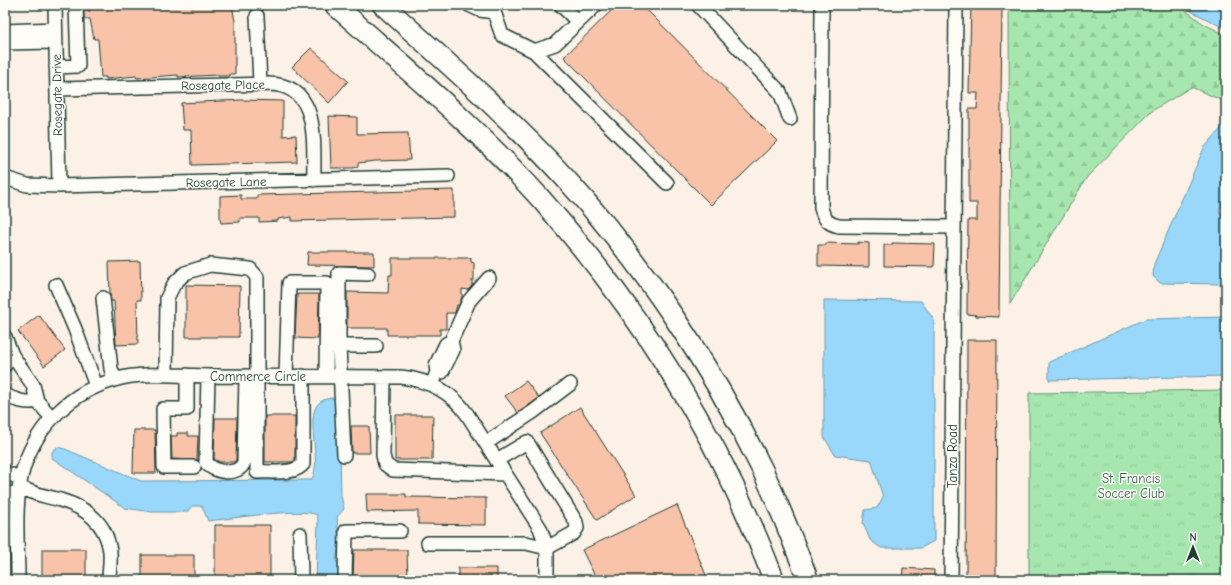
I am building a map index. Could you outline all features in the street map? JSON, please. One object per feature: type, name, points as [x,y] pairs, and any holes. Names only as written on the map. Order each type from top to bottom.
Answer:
[{"type":"highway","points":[[335,5],[455,113],[500,157],[540,198],[582,247],[659,353],[692,407],[732,482],[774,580]]},
{"type":"highway","points":[[383,5],[475,88],[565,178],[611,231],[654,289],[720,392],[762,470],[808,580]]},
{"type":"street","name":"Rosegate Drive","points":[[55,5],[59,186]]},
{"type":"street","points":[[56,67],[78,66],[76,5]]},
{"type":"street","points":[[469,5],[480,10],[494,12],[502,35],[534,50],[667,183]]},
{"type":"street","points":[[561,5],[578,22]]},
{"type":"street","points":[[534,50],[555,44],[596,5]]},
{"type":"street","points":[[698,5],[780,92],[790,119]]},
{"type":"street","points":[[822,5],[821,208],[823,216],[831,224],[839,226],[953,227]]},
{"type":"street","name":"Tanza Road","points":[[951,580],[956,5]]},
{"type":"street","points":[[257,16],[260,84]]},
{"type":"street","points":[[5,31],[55,35]]},
{"type":"street","points":[[5,43],[55,35]]},
{"type":"street","name":"Rosegate Place","points":[[57,88],[260,84],[283,86],[296,93],[306,105],[312,123],[314,180]]},
{"type":"street","name":"Rosegate Lane","points":[[5,178],[27,185],[59,186],[448,176]]},
{"type":"street","points":[[166,376],[167,298],[174,284],[185,273],[210,266],[250,269],[257,277],[244,462],[243,467],[239,470],[218,471],[210,468],[206,462],[208,376]]},
{"type":"street","points":[[344,455],[339,346],[339,273],[368,274]]},
{"type":"street","points":[[432,385],[438,372],[442,372],[453,350],[451,341],[469,301],[489,278]]},
{"type":"street","points":[[286,376],[289,283],[327,283],[326,376]]},
{"type":"street","points":[[56,285],[75,329],[96,386]]},
{"type":"street","points":[[103,298],[111,369],[115,379]]},
{"type":"street","points":[[5,337],[9,360],[33,385],[37,401],[52,418]]},
{"type":"street","points":[[339,346],[376,346]]},
{"type":"street","name":"Commerce Circle","points":[[18,580],[12,547],[20,487],[30,451],[37,438],[52,418],[69,402],[96,386],[115,379],[166,376],[384,377],[415,379],[432,385],[449,395],[461,406],[538,524],[547,553]]},
{"type":"street","points":[[187,376],[187,409],[163,409],[164,467],[194,467]]},
{"type":"street","points":[[251,376],[257,472],[293,471],[300,468],[303,464],[303,376]]},
{"type":"street","points":[[384,377],[383,455],[385,464],[393,470],[506,474]]},
{"type":"street","points":[[486,443],[533,412],[570,384]]},
{"type":"street","points":[[5,395],[20,401],[37,401]]},
{"type":"street","points":[[497,460],[527,442],[576,522],[577,528],[574,533],[547,553]]},
{"type":"street","points":[[5,473],[20,487],[31,493],[68,502],[89,513],[105,531],[110,548],[109,580]]},
{"type":"street","points":[[5,493],[20,487]]},
{"type":"street","points":[[345,580],[346,531],[400,531]]},
{"type":"street","points":[[300,534],[301,580]]},
{"type":"street","points":[[428,543],[526,543],[547,553]]},
{"type":"street","points":[[547,553],[547,580]]},
{"type":"green space","points":[[1009,5],[1178,5],[1204,24],[1226,35],[1226,102],[1191,87],[1152,111],[1087,177],[1010,304]]},
{"type":"green space","name":"St. Francis Soccer Club","points":[[1226,390],[1226,580],[1029,580],[1029,393]]},
{"type":"water","points":[[1184,5],[1226,5],[1226,29],[1191,11]]},
{"type":"water","points":[[1226,123],[1226,202],[1219,209],[1220,213],[1226,218],[1226,284],[1160,283],[1153,276],[1154,264],[1204,148]]},
{"type":"water","points":[[824,300],[921,301],[934,320],[934,541],[921,548],[881,548],[870,540],[863,523],[865,510],[877,508],[883,497],[871,460],[835,455],[824,437]]},
{"type":"water","points":[[1226,317],[1226,376],[1049,380],[1049,362],[1146,319]]},
{"type":"water","points":[[331,398],[338,399],[339,404],[341,496],[344,509],[337,517],[339,546],[336,560],[340,570],[340,580],[316,580],[317,515],[297,512],[208,521],[202,506],[192,506],[187,512],[152,512],[125,508],[52,458],[52,452],[57,447],[65,449],[141,481],[311,480],[315,471],[313,420],[315,410],[320,402]]},
{"type":"building","points":[[232,5],[235,21],[235,74],[230,74],[230,76],[218,75],[178,77],[178,75],[137,78],[136,76],[106,79],[106,77],[101,77],[98,39],[94,39],[90,19],[84,19],[84,11],[90,11],[89,6]]},
{"type":"building","points":[[617,5],[642,5],[777,141],[711,205],[564,57]]},
{"type":"building","points":[[971,5],[1002,5],[999,317],[975,316],[976,315],[967,314],[968,220],[977,220],[977,203],[969,203],[969,109],[977,109],[978,93],[969,93]]},
{"type":"building","points":[[311,48],[348,81],[329,103],[292,67]]},
{"type":"building","points":[[241,100],[283,101],[283,136],[296,135],[297,162],[192,165],[191,130],[183,130],[181,103]]},
{"type":"building","points":[[329,116],[357,117],[357,134],[408,133],[410,160],[375,161],[358,163],[358,167],[353,168],[331,168]]},
{"type":"building","points":[[454,190],[454,217],[292,221],[292,217],[278,219],[278,221],[259,222],[259,218],[240,218],[240,222],[221,223],[220,219],[220,196],[241,195],[241,199],[257,199],[257,195]]},
{"type":"building","points":[[858,242],[869,243],[869,267],[818,266],[818,245],[826,245],[826,243],[858,244]]},
{"type":"building","points":[[892,243],[935,244],[934,267],[884,266],[884,245],[892,245]]},
{"type":"building","points":[[308,252],[374,252],[374,266],[307,265]]},
{"type":"building","points":[[392,258],[471,258],[471,262],[474,263],[474,280],[472,280],[472,286],[468,290],[462,289],[462,297],[459,305],[457,305],[455,313],[446,313],[446,329],[440,329],[440,335],[387,335],[387,328],[347,328],[347,292],[388,293],[389,275],[392,275]]},
{"type":"building","points":[[140,261],[141,300],[137,300],[138,344],[116,345],[114,301],[111,301],[110,294],[109,262]]},
{"type":"building","points":[[186,285],[240,286],[239,337],[186,337]]},
{"type":"building","points":[[297,294],[319,294],[318,339],[295,338]]},
{"type":"building","points":[[39,315],[65,350],[44,366],[18,331]]},
{"type":"building","points":[[967,340],[997,340],[996,580],[966,580]]},
{"type":"building","points":[[526,381],[539,398],[518,413],[505,396]]},
{"type":"building","points":[[580,407],[636,495],[597,520],[540,433]]},
{"type":"building","points":[[395,415],[433,415],[432,460],[395,460]]},
{"type":"building","points":[[265,416],[295,416],[295,461],[265,462]]},
{"type":"building","points":[[215,418],[237,418],[236,460],[234,462],[220,462],[214,459]]},
{"type":"building","points":[[351,426],[369,426],[370,453],[352,453]]},
{"type":"building","points":[[134,430],[155,430],[156,473],[133,473]]},
{"type":"building","points":[[177,433],[188,433],[188,436],[198,436],[197,460],[172,459],[171,436],[177,436]]},
{"type":"building","points":[[366,494],[406,494],[406,497],[486,498],[486,525],[418,524],[418,511],[367,512]]},
{"type":"building","points":[[677,505],[708,580],[597,580],[582,550]]},
{"type":"building","points":[[215,525],[270,525],[270,580],[215,580]]},
{"type":"building","points":[[42,549],[86,549],[86,580],[42,580]]},
{"type":"building","points":[[354,550],[407,550],[408,580],[353,580]]},
{"type":"building","points":[[142,555],[194,555],[194,580],[142,580]]},
{"type":"building","points":[[458,568],[497,568],[497,580],[458,580]]},
{"type":"building","points":[[903,568],[934,570],[934,580],[902,580]]}]
